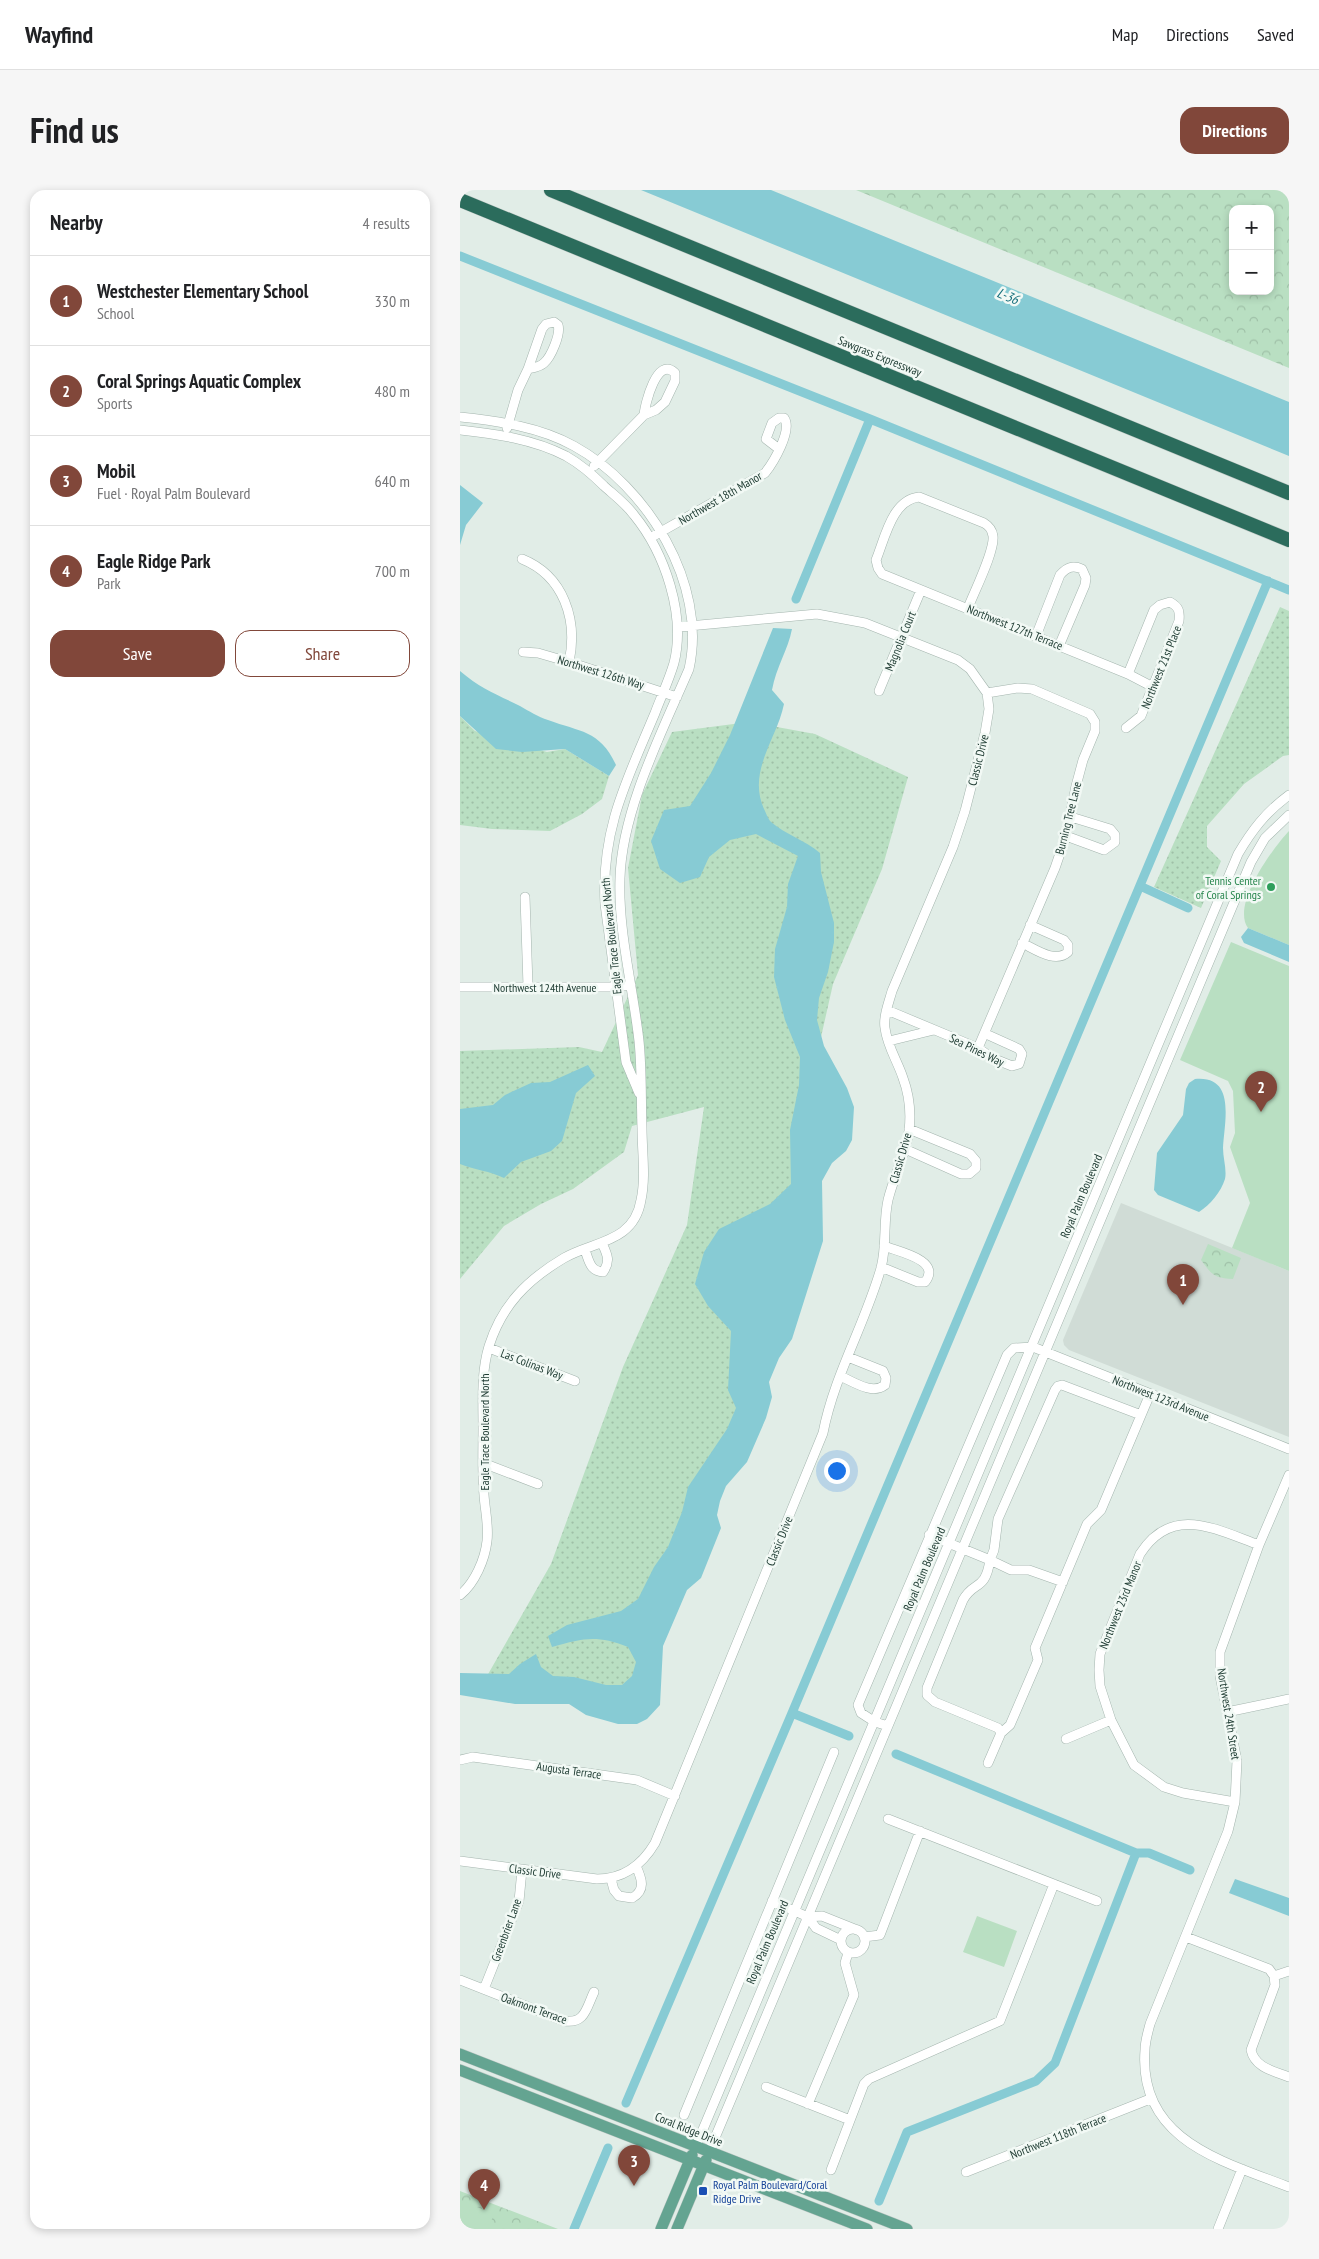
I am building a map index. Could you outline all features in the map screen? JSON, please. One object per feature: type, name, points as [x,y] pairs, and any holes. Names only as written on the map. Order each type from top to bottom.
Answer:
[{"type":"highway","points":[[552,190],[1289,493]]},
{"type":"highway","name":"Sawgrass Expressway","points":[[460,200],[1289,540]]},
{"type":"main road","name":"Coral Ridge Drive","points":[[460,2054],[908,2229]]},
{"type":"main road","points":[[460,2070],[866,2229]]},
{"type":"main road","name":"Royal Palm Boulevard","points":[[661,2229],[696,2146]]},
{"type":"main road","points":[[677,2229],[709,2152]]},
{"type":"street","points":[[505,436],[518,390],[528,369],[542,329],[546,324],[554,322],[558,325],[560,331],[547,359],[542,365],[528,369]]},
{"type":"street","points":[[588,471],[644,415],[656,410],[666,402],[675,381],[675,373],[671,370],[666,369],[658,373],[645,405],[644,415]]},
{"type":"street","name":"Eagle Trace Boulevard North","points":[[460,417],[508,424],[547,434],[574,445],[598,462],[644,505],[662,531],[686,593],[692,625],[692,654],[689,669],[630,814],[622,846],[620,903],[639,1043],[643,1164],[642,1197],[638,1215],[629,1227],[602,1243],[566,1256],[541,1273],[518,1293],[499,1318],[484,1371],[483,1463],[488,1540],[484,1558],[475,1576],[460,1595]]},
{"type":"street","name":"Eagle Trace Boulevard North","points":[[460,430],[505,436],[566,456],[588,471],[634,514],[650,538],[673,593],[678,627],[673,665],[615,812],[607,844],[604,878],[605,904],[626,1062],[640,1098]]},
{"type":"street","name":"Northwest 18th Manor","points":[[650,538],[765,474],[779,449]]},
{"type":"street","name":"Northwest 127th Terrace","points":[[968,608],[992,547],[993,536],[990,528],[984,522],[919,497],[911,498],[898,507],[876,560],[882,574],[1128,674],[1153,687]]},
{"type":"street","points":[[522,559],[544,570],[562,598],[573,629],[570,662]]},
{"type":"street","points":[[1036,636],[1060,575],[1066,568],[1076,566],[1082,569],[1086,578],[1085,585],[1059,646]]},
{"type":"street","name":"Magnolia Court","points":[[880,691],[921,590]]},
{"type":"street","name":"Northwest 21st Place","points":[[1126,728],[1141,716],[1153,687],[1179,621],[1180,612],[1176,605],[1170,602],[1160,605],[1154,610],[1128,674]]},
{"type":"street","points":[[678,627],[817,614],[865,622],[958,660],[970,668],[987,693]]},
{"type":"street","name":"Northwest 126th Way","points":[[523,652],[538,653],[570,662],[677,697]]},
{"type":"street","name":"Burning Tree Lane","points":[[978,1048],[986,1034],[1022,943],[1055,868],[1066,836],[1083,760],[1094,732],[1095,722],[1090,714],[1032,689],[1018,688],[987,693]]},
{"type":"street","name":"Classic Drive","points":[[460,1861],[522,1870],[611,1879],[636,1866],[646,1857],[655,1843],[823,1433],[829,1404],[881,1267],[888,1198],[905,1149],[909,1129],[908,1101],[904,1079],[885,1027],[887,1010],[892,991],[953,847],[965,811],[985,732],[989,709],[987,693]]},
{"type":"street","name":"Royal Palm Boulevard","points":[[696,2146],[1033,1347],[1238,854],[1253,829],[1271,808],[1289,796]]},
{"type":"street","points":[[709,2152],[1224,924],[1251,862],[1265,838],[1289,815]]},
{"type":"street","points":[[1066,836],[1104,850],[1115,842],[1115,835],[1110,829],[1071,817]]},
{"type":"street","points":[[525,897],[528,986]]},
{"type":"street","points":[[1022,943],[1055,958],[1062,957],[1068,952],[1068,945],[1064,940],[1030,925]]},
{"type":"street","name":"Northwest 124th Avenue","points":[[460,987],[616,987],[630,984]]},
{"type":"street","name":"Sea Pines Way","points":[[887,1010],[978,1048],[992,1058],[1012,1066],[1019,1064],[1022,1059],[1019,1049],[986,1034]]},
{"type":"street","points":[[889,1041],[935,1030]]},
{"type":"street","points":[[905,1149],[961,1174],[969,1174],[976,1168],[976,1162],[970,1154],[909,1129]]},
{"type":"street","points":[[585,1250],[590,1266],[597,1271],[603,1272],[608,1266],[608,1257],[602,1243]]},
{"type":"street","points":[[881,1267],[918,1282],[925,1282],[929,1276],[929,1268],[925,1262],[884,1246]]},
{"type":"street","points":[[888,1726],[875,1722],[861,1713],[858,1705],[1007,1355],[1014,1348],[1033,1347]]},
{"type":"street","name":"Northwest 123rd Avenue","points":[[1033,1347],[1289,1449]]},
{"type":"street","name":"Las Colinas Way","points":[[489,1348],[574,1381]]},
{"type":"street","points":[[840,1376],[873,1390],[880,1390],[885,1385],[886,1378],[883,1371],[848,1358]]},
{"type":"street","points":[[1001,1733],[998,1728],[932,1700],[927,1692],[963,1600],[969,1592],[986,1578],[994,1550],[998,1519],[1058,1386],[1064,1386],[1141,1415]]},
{"type":"street","points":[[988,1763],[1001,1733],[1010,1725],[1038,1660],[1035,1648],[1087,1524],[1101,1510],[1150,1394]]},
{"type":"street","points":[[483,1463],[538,1484]]},
{"type":"street","name":"Northwest 24th Street","points":[[1150,2099],[1144,2050],[1150,2024],[1228,1831],[1235,1802],[1237,1761],[1220,1676],[1220,1652],[1259,1545],[1289,1475]]},
{"type":"street","name":"Northwest 23rd Manor","points":[[1235,1802],[1183,1793],[1164,1787],[1134,1765],[1111,1720],[1100,1686],[1100,1654],[1140,1554],[1148,1543],[1164,1529],[1191,1524],[1211,1528],[1259,1545]]},
{"type":"street","points":[[929,1535],[1011,1570],[1029,1570],[1063,1582]]},
{"type":"street","points":[[1228,1712],[1289,1699]]},
{"type":"street","points":[[1066,1739],[1111,1720]]},
{"type":"street","points":[[684,2116],[834,1752]]},
{"type":"street","name":"Augusta Terrace","points":[[460,1760],[473,1757],[637,1780],[675,1796]]},
{"type":"street","points":[[888,1819],[1096,1901]]},
{"type":"street","points":[[864,1937],[880,1935],[920,1831]]},
{"type":"street","points":[[611,1879],[614,1890],[619,1896],[632,1898],[638,1895],[642,1886],[642,1880],[636,1866]]},
{"type":"street","name":"Greenbrier Lane","points":[[484,1990],[519,1901],[522,1870]]},
{"type":"street","points":[[831,2170],[864,2084],[870,2078],[1000,2021],[1054,1884]]},
{"type":"street","points":[[772,1901],[808,1917],[822,1916],[857,1930],[864,1937],[865,1945],[860,1951],[848,1953]]},
{"type":"street","points":[[808,1917],[816,1928],[841,1940]]},
{"type":"street","points":[[848,1953],[843,1948],[841,1940],[844,1933],[857,1930]]},
{"type":"street","points":[[1186,1937],[1269,1969],[1274,1976],[1275,1985],[1251,2050],[1253,2058],[1258,2065],[1289,2077]]},
{"type":"street","points":[[808,2104],[854,1995],[846,1963],[848,1953]]},
{"type":"street","points":[[1274,1976],[1289,1971]]},
{"type":"street","name":"Oakmont Terrace","points":[[460,1980],[564,2021],[574,2023],[582,2018],[594,1992]]},
{"type":"street","points":[[766,2087],[850,2120]]},
{"type":"street","points":[[1150,2099],[1166,2122],[1198,2150],[1289,2187]]},
{"type":"street","name":"Northwest 118th Terrace","points":[[966,2172],[1150,2099]]},
{"type":"street","points":[[1218,2229],[1242,2169]]},
{"type":"shaded area","points":[[1121,1203],[1289,1271],[1289,1437],[1069,1350],[1064,1345],[1063,1340]]},
{"type":"green space","points":[[856,190],[1289,190],[1289,368]]},
{"type":"green space","points":[[1280,607],[1289,611],[1289,755],[1283,756],[1244,784],[1207,826],[1207,847],[1221,861],[1201,908],[1154,887]]},
{"type":"green space","points":[[460,716],[475,731],[547,752],[565,749],[609,776],[602,799],[582,814],[550,831],[492,829],[460,825]]},
{"type":"green space","points":[[749,722],[815,734],[908,777],[882,869],[833,984],[817,1055],[799,1274],[625,1700],[483,1683],[551,1564],[623,1367],[687,1225],[704,1107],[632,1126],[624,1152],[573,1189],[541,1204],[504,1226],[460,1279],[460,1051],[579,1047],[602,1052],[638,975],[628,868],[642,795],[672,732]]},
{"type":"green space","name":"Tennis Center of Coral Springs","points":[[1289,831],[1289,945],[1248,928],[1244,918],[1249,892],[1256,877],[1273,850]]},
{"type":"green space","points":[[1231,942],[1289,966],[1289,1271],[1232,1248],[1250,1203],[1230,1147],[1235,1133],[1233,1091],[1228,1081],[1180,1060]]},
{"type":"green space","points":[[1208,1244],[1241,1258],[1233,1279],[1217,1277],[1201,1260]]},
{"type":"green space","points":[[977,1916],[1017,1931],[1004,1967],[963,1952]]},
{"type":"green space","points":[[460,2191],[558,2229],[460,2229]]},
{"type":"green space","points":[[460,2200],[494,2214],[488,2229],[476,2229],[460,2223]]},
{"type":"water","name":"L-36","points":[[641,190],[771,190],[1289,402],[1289,456]]},
{"type":"water","points":[[460,485],[483,503],[466,525],[460,545]]},
{"type":"water","points":[[773,628],[792,629],[772,690],[784,704],[761,768],[759,781],[760,795],[764,809],[771,822],[820,853],[821,872],[834,923],[834,942],[828,972],[819,998],[817,1020],[824,1046],[847,1088],[854,1107],[852,1140],[846,1151],[832,1163],[822,1181],[823,1241],[792,1339],[779,1358],[769,1382],[772,1397],[766,1418],[747,1462],[726,1486],[717,1515],[721,1528],[701,1578],[687,1590],[663,1646],[660,1705],[647,1719],[637,1724],[618,1724],[586,1715],[569,1704],[515,1704],[460,1695],[460,1673],[509,1674],[536,1654],[541,1667],[553,1676],[574,1677],[606,1685],[622,1685],[632,1676],[636,1662],[628,1647],[599,1639],[590,1639],[552,1647],[548,1636],[567,1625],[621,1611],[638,1599],[654,1567],[668,1547],[682,1512],[688,1487],[727,1429],[736,1408],[728,1390],[731,1331],[708,1306],[695,1284],[704,1252],[719,1229],[770,1204],[791,1184],[790,1130],[799,1085],[800,1057],[785,1020],[774,977],[775,949],[787,907],[788,884],[798,856],[756,834],[730,840],[709,857],[700,877],[680,883],[660,869],[651,841],[664,810],[690,806],[711,773],[730,735]]},
{"type":"water","points":[[460,671],[482,687],[537,716],[579,730],[596,739],[610,754],[616,765],[609,776],[565,749],[522,752],[496,749],[460,716]]},
{"type":"water","points":[[1248,928],[1289,945],[1289,962],[1244,943],[1241,937]]},
{"type":"water","points":[[588,1065],[595,1076],[576,1093],[562,1141],[551,1151],[521,1162],[504,1178],[460,1164],[460,1109],[493,1105],[505,1095],[531,1083],[550,1082]]},
{"type":"water","points":[[1195,1079],[1208,1080],[1217,1085],[1223,1092],[1226,1114],[1223,1148],[1225,1179],[1215,1198],[1199,1212],[1158,1195],[1154,1190],[1157,1153],[1183,1115],[1186,1089],[1189,1083]]},
{"type":"water","points":[[1235,1879],[1289,1898],[1289,1916],[1229,1893]]},
{"type":"waterway","points":[[460,256],[870,419],[1289,590]]},
{"type":"waterway","points":[[796,599],[870,419]]},
{"type":"waterway","points":[[626,2103],[1268,581]]},
{"type":"waterway","points":[[1140,886],[1188,908]]},
{"type":"waterway","points":[[792,1713],[849,1736]]},
{"type":"waterway","points":[[879,2201],[907,2132],[1036,2081],[1055,2063],[1136,1853],[896,1754]]},
{"type":"waterway","points":[[1136,1853],[1149,1853],[1190,1870]]},
{"type":"waterway","points":[[574,2229],[608,2148]]},
{"type":"place","name":"Tennis Center of Coral Springs","points":[[1271,887]]},
{"type":"place","name":"Coral Springs Aquatic Complex","points":[[1261,1112]]},
{"type":"place","name":"Westchester Elementary School","points":[[1183,1305]]},
{"type":"place","name":"Mobil","points":[[634,2186]]},
{"type":"place","name":"Royal Palm Boulevard/Coral Ridge Drive","points":[[703,2191]]},
{"type":"place","name":"Eagle Ridge Park","points":[[484,2210]]}]
